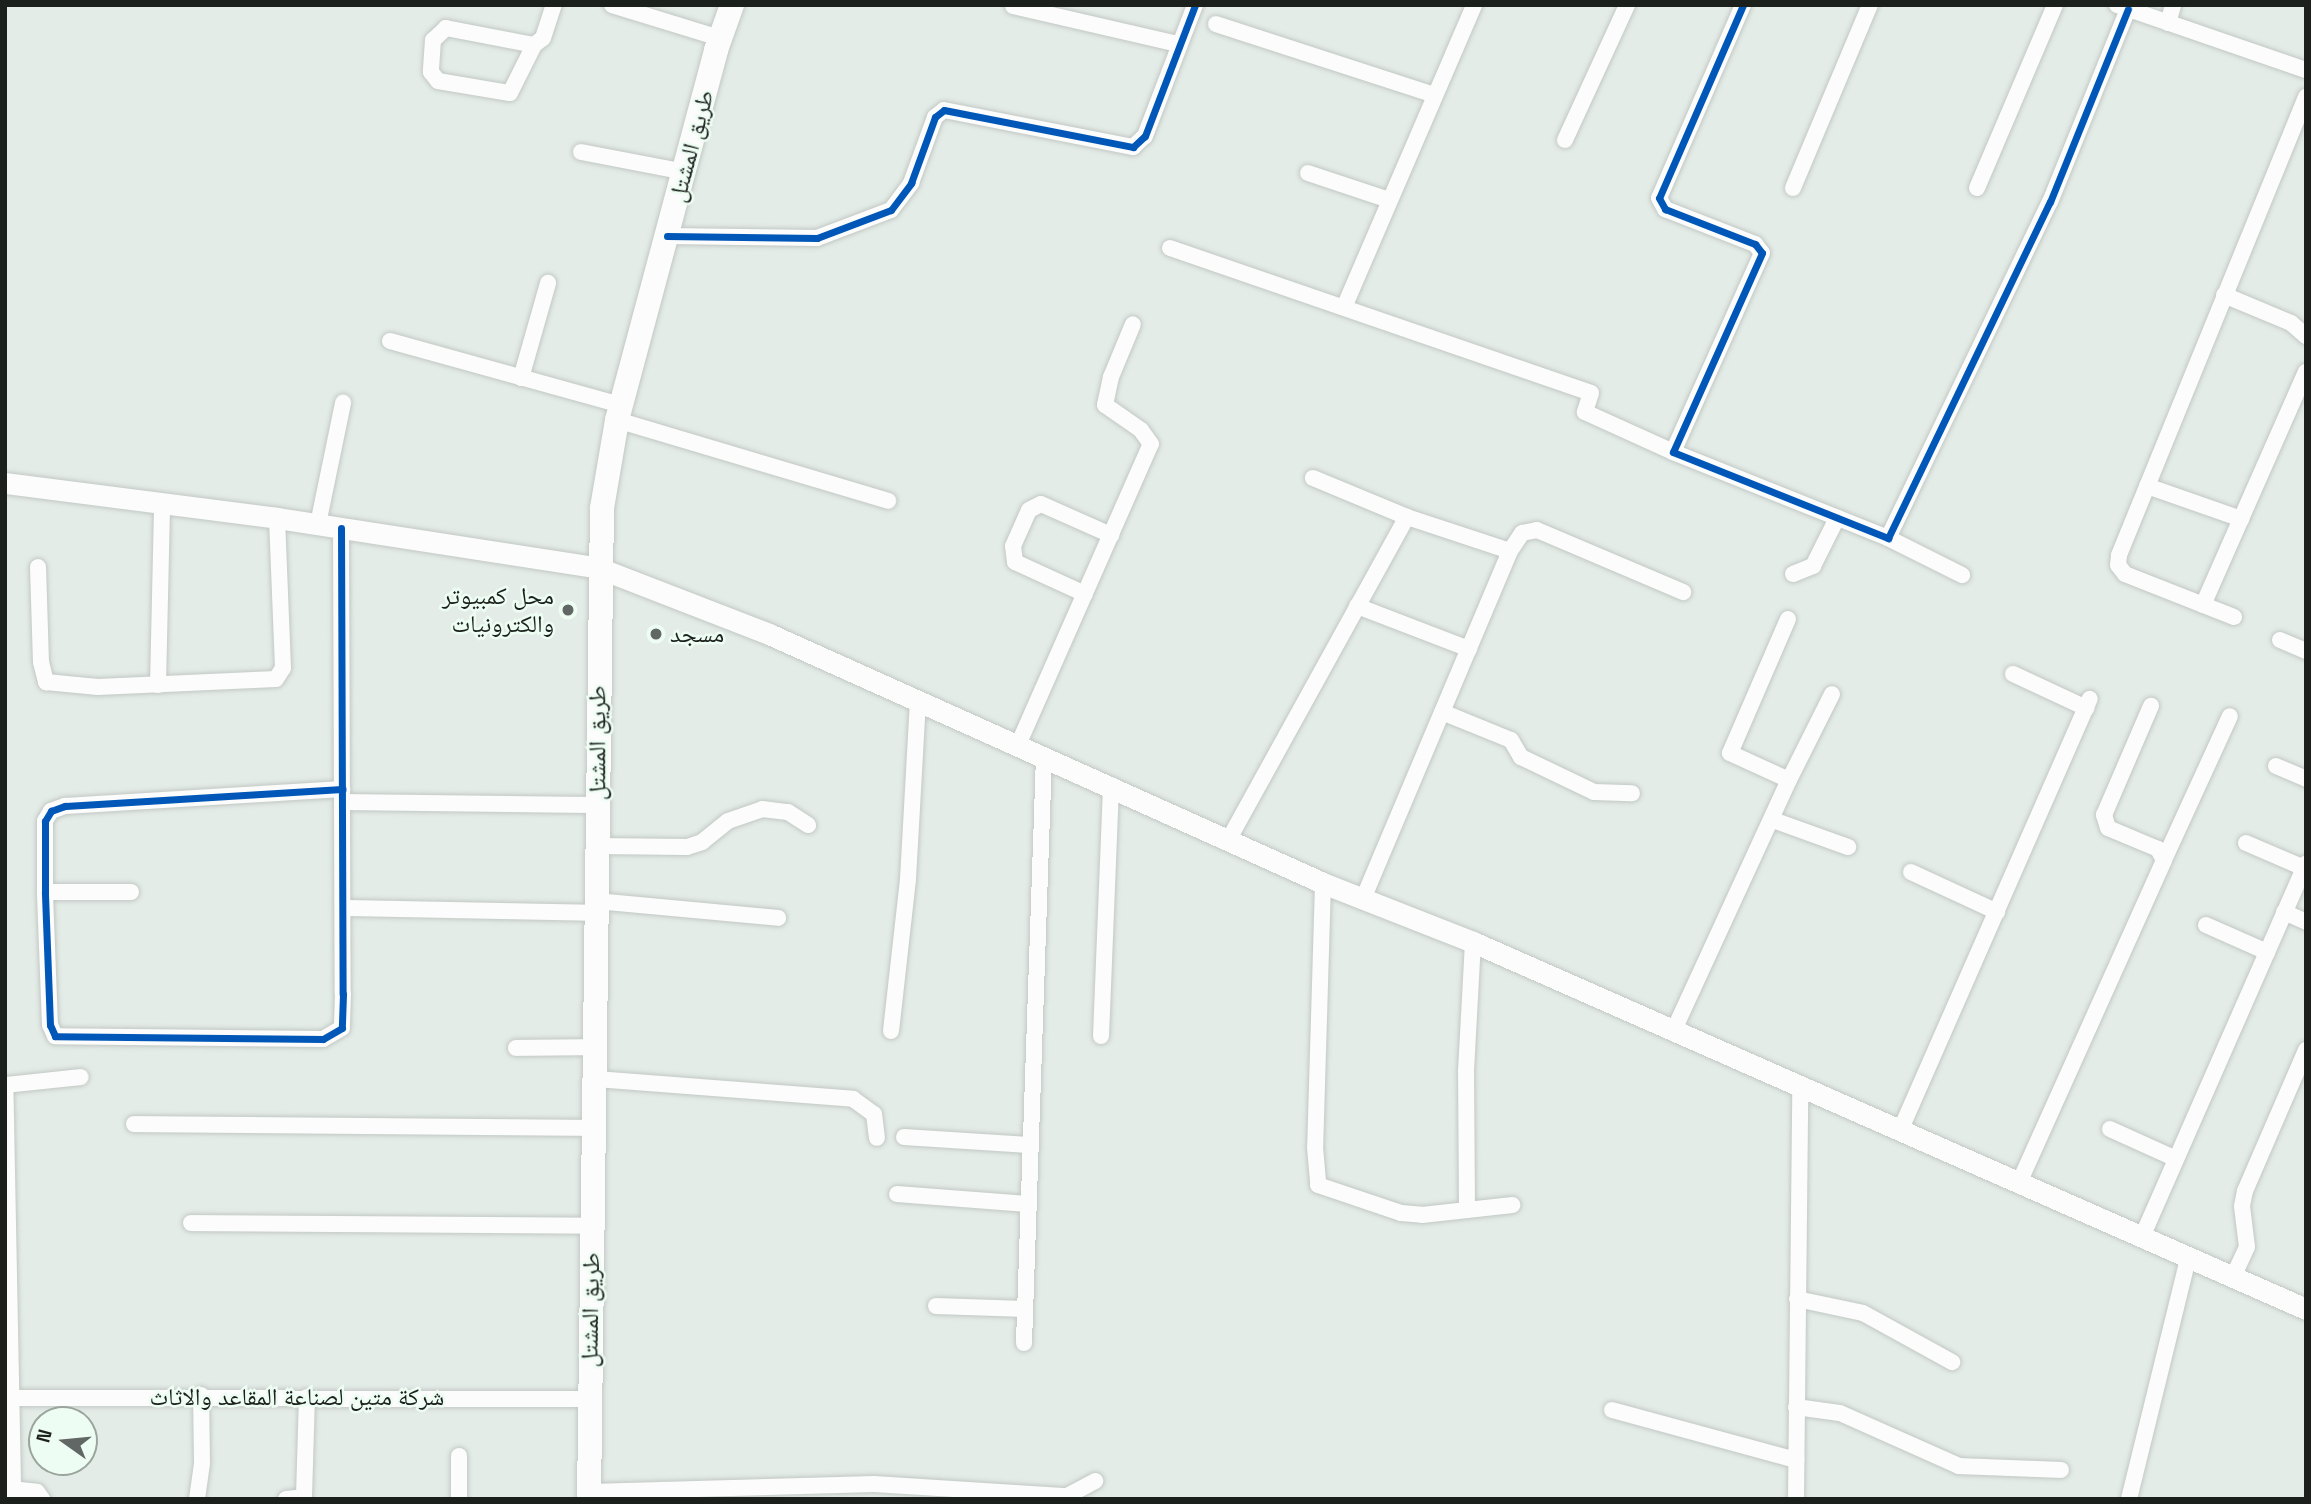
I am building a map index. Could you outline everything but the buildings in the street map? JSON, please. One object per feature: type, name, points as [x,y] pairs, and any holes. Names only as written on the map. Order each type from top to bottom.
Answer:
[{"type":"main road","name":"طريق المشتل","points":[[589,1495],[591,1226],[596,1079],[599,568],[606,474],[619,413],[686,172],[719,38],[732,5]]},
{"type":"main road","points":[[5,483],[277,518],[599,568],[769,634],[1111,785],[1323,883],[1472,942],[1673,1032],[1800,1084],[1900,1131],[2306,1309]]},
{"type":"street","points":[[534,46],[446,28],[433,40],[431,72],[438,81],[510,93],[534,46],[543,38],[554,5]]},
{"type":"street","points":[[612,5],[719,38]]},
{"type":"street","points":[[667,236],[799,240],[869,220],[891,210],[911,183],[935,117],[944,110],[1133,147],[1145,136],[1195,5]]},
{"type":"street","points":[[1345,305],[1474,5]]},
{"type":"street","points":[[1566,140],[1627,5]]},
{"type":"street","points":[[1673,452],[1762,253],[1755,244],[1665,209],[1659,198],[1743,5]]},
{"type":"street","points":[[1793,188],[1870,5]]},
{"type":"street","points":[[1977,188],[2056,5]]},
{"type":"street","points":[[2168,23],[2173,5]]},
{"type":"street","points":[[1013,6],[1178,44]]},
{"type":"street","points":[[1888,538],[2050,202],[2122,7],[2306,70]]},
{"type":"street","points":[[1216,24],[1434,95]]},
{"type":"street","points":[[2234,617],[2125,574],[2118,565],[2147,486],[2306,97]]},
{"type":"street","points":[[581,152],[686,172]]},
{"type":"street","points":[[1308,173],[1389,200]]},
{"type":"street","points":[[1170,248],[1345,305],[1591,393],[1585,412],[1673,452],[1888,538],[1962,575]]},
{"type":"street","points":[[521,377],[548,283]]},
{"type":"street","points":[[2224,295],[2291,323],[2306,336]]},
{"type":"street","points":[[1018,745],[1151,444],[1141,430],[1105,405],[1111,377],[1133,324]]},
{"type":"street","points":[[390,341],[521,377],[619,413],[888,501]]},
{"type":"street","points":[[2203,605],[2306,372]]},
{"type":"street","points":[[317,524],[343,403]]},
{"type":"street","points":[[1313,478],[1406,517],[1510,551]]},
{"type":"street","points":[[2147,486],[2241,519]]},
{"type":"street","points":[[158,685],[162,503]]},
{"type":"street","points":[[1085,594],[1014,562],[1013,546],[1034,505],[1111,535]]},
{"type":"street","points":[[1229,839],[1406,517]]},
{"type":"street","points":[[38,567],[41,662],[46,682],[75,687],[268,680],[281,673],[277,518]]},
{"type":"street","points":[[1793,574],[1813,566],[1837,518]]},
{"type":"street","points":[[341,528],[342,795],[343,908],[343,1021],[332,1038],[61,1037],[50,1026],[45,821],[57,809],[342,795],[597,805]]},
{"type":"street","points":[[1363,899],[1510,551],[1522,533],[1537,530],[1682,592]]},
{"type":"street","points":[[1357,606],[1469,649]]},
{"type":"street","points":[[1788,619],[1730,753],[1789,780]]},
{"type":"street","points":[[2280,640],[2306,651]]},
{"type":"street","points":[[1900,1131],[2088,704],[2013,674]]},
{"type":"street","points":[[1673,1032],[1773,820],[1789,780],[1832,694]]},
{"type":"street","points":[[891,1031],[908,879],[918,701]]},
{"type":"street","points":[[2151,705],[2104,815],[2108,828],[2158,849],[2164,860]]},
{"type":"street","points":[[1442,712],[1511,740],[1521,757],[1594,792],[1632,793]]},
{"type":"street","points":[[2019,1182],[2230,716]]},
{"type":"street","points":[[1024,1343],[1044,756]]},
{"type":"street","points":[[2276,766],[2306,779]]},
{"type":"street","points":[[1101,1036],[1111,785]]},
{"type":"street","points":[[597,846],[687,847],[702,842],[728,821],[762,809],[788,812],[808,825]]},
{"type":"street","points":[[1773,820],[1848,847]]},
{"type":"street","points":[[2143,1237],[2305,865],[2246,843]]},
{"type":"street","points":[[1911,872],[1997,912]]},
{"type":"street","points":[[1323,883],[1315,1147],[1318,1185],[1401,1213],[1512,1205]]},
{"type":"street","points":[[45,892],[131,892]]},
{"type":"street","points":[[343,908],[596,907],[778,918]]},
{"type":"street","points":[[2284,912],[2306,922]]},
{"type":"street","points":[[2206,925],[2267,952]]},
{"type":"street","points":[[1467,1209],[1466,1071],[1472,942]]},
{"type":"street","points":[[516,1048],[596,1047]]},
{"type":"street","points":[[2233,1277],[2247,1247],[2242,1206],[2245,1191],[2306,1050]]},
{"type":"street","points":[[42,1499],[37,1492],[8,1489],[5,1085],[81,1077]]},
{"type":"street","points":[[596,1079],[853,1099],[874,1114],[877,1138]]},
{"type":"street","points":[[1796,1499],[1800,1084]]},
{"type":"street","points":[[134,1124],[594,1128]]},
{"type":"street","points":[[2110,1129],[2176,1159]]},
{"type":"street","points":[[904,1137],[1029,1145]]},
{"type":"street","points":[[897,1194],[1028,1204]]},
{"type":"street","points":[[191,1223],[591,1226]]},
{"type":"street","points":[[2129,1499],[2188,1258]]},
{"type":"street","points":[[1797,1299],[1863,1313],[1952,1362]]},
{"type":"street","points":[[936,1306],[1025,1309]]},
{"type":"street","points":[[197,1499],[202,1464],[201,1395]]},
{"type":"street","name":"شركة متين لصناعة المقاعد والاثاث","points":[[8,1398],[201,1395],[589,1399]]},
{"type":"street","points":[[286,1499],[304,1497],[307,1397]]},
{"type":"street","points":[[1796,1408],[1840,1413],[1959,1466],[2061,1470]]},
{"type":"street","points":[[1612,1410],[1796,1460]]},
{"type":"street","points":[[458,1456],[459,1499]]},
{"type":"street","points":[[589,1495],[874,1484],[1067,1496],[1095,1481]]},
{"type":"cycle path","points":[[667,236],[817,238],[891,210],[911,183],[935,117],[944,110],[1133,147],[1145,136],[1195,5]]},
{"type":"cycle path","points":[[1743,5],[1659,198],[1665,209],[1755,244],[1762,253],[1673,452],[1888,538],[2050,202],[2128,9]]},
{"type":"cycle path","points":[[341,528],[343,994],[342,1028],[323,1039],[55,1036],[50,1025],[45,892],[45,821],[51,811],[65,806],[342,789]]},
{"type":"place","name":"محل كمبيوتر والكترونيات","points":[[568,610]]},
{"type":"place","name":"مسجد","points":[[656,634]]}]
